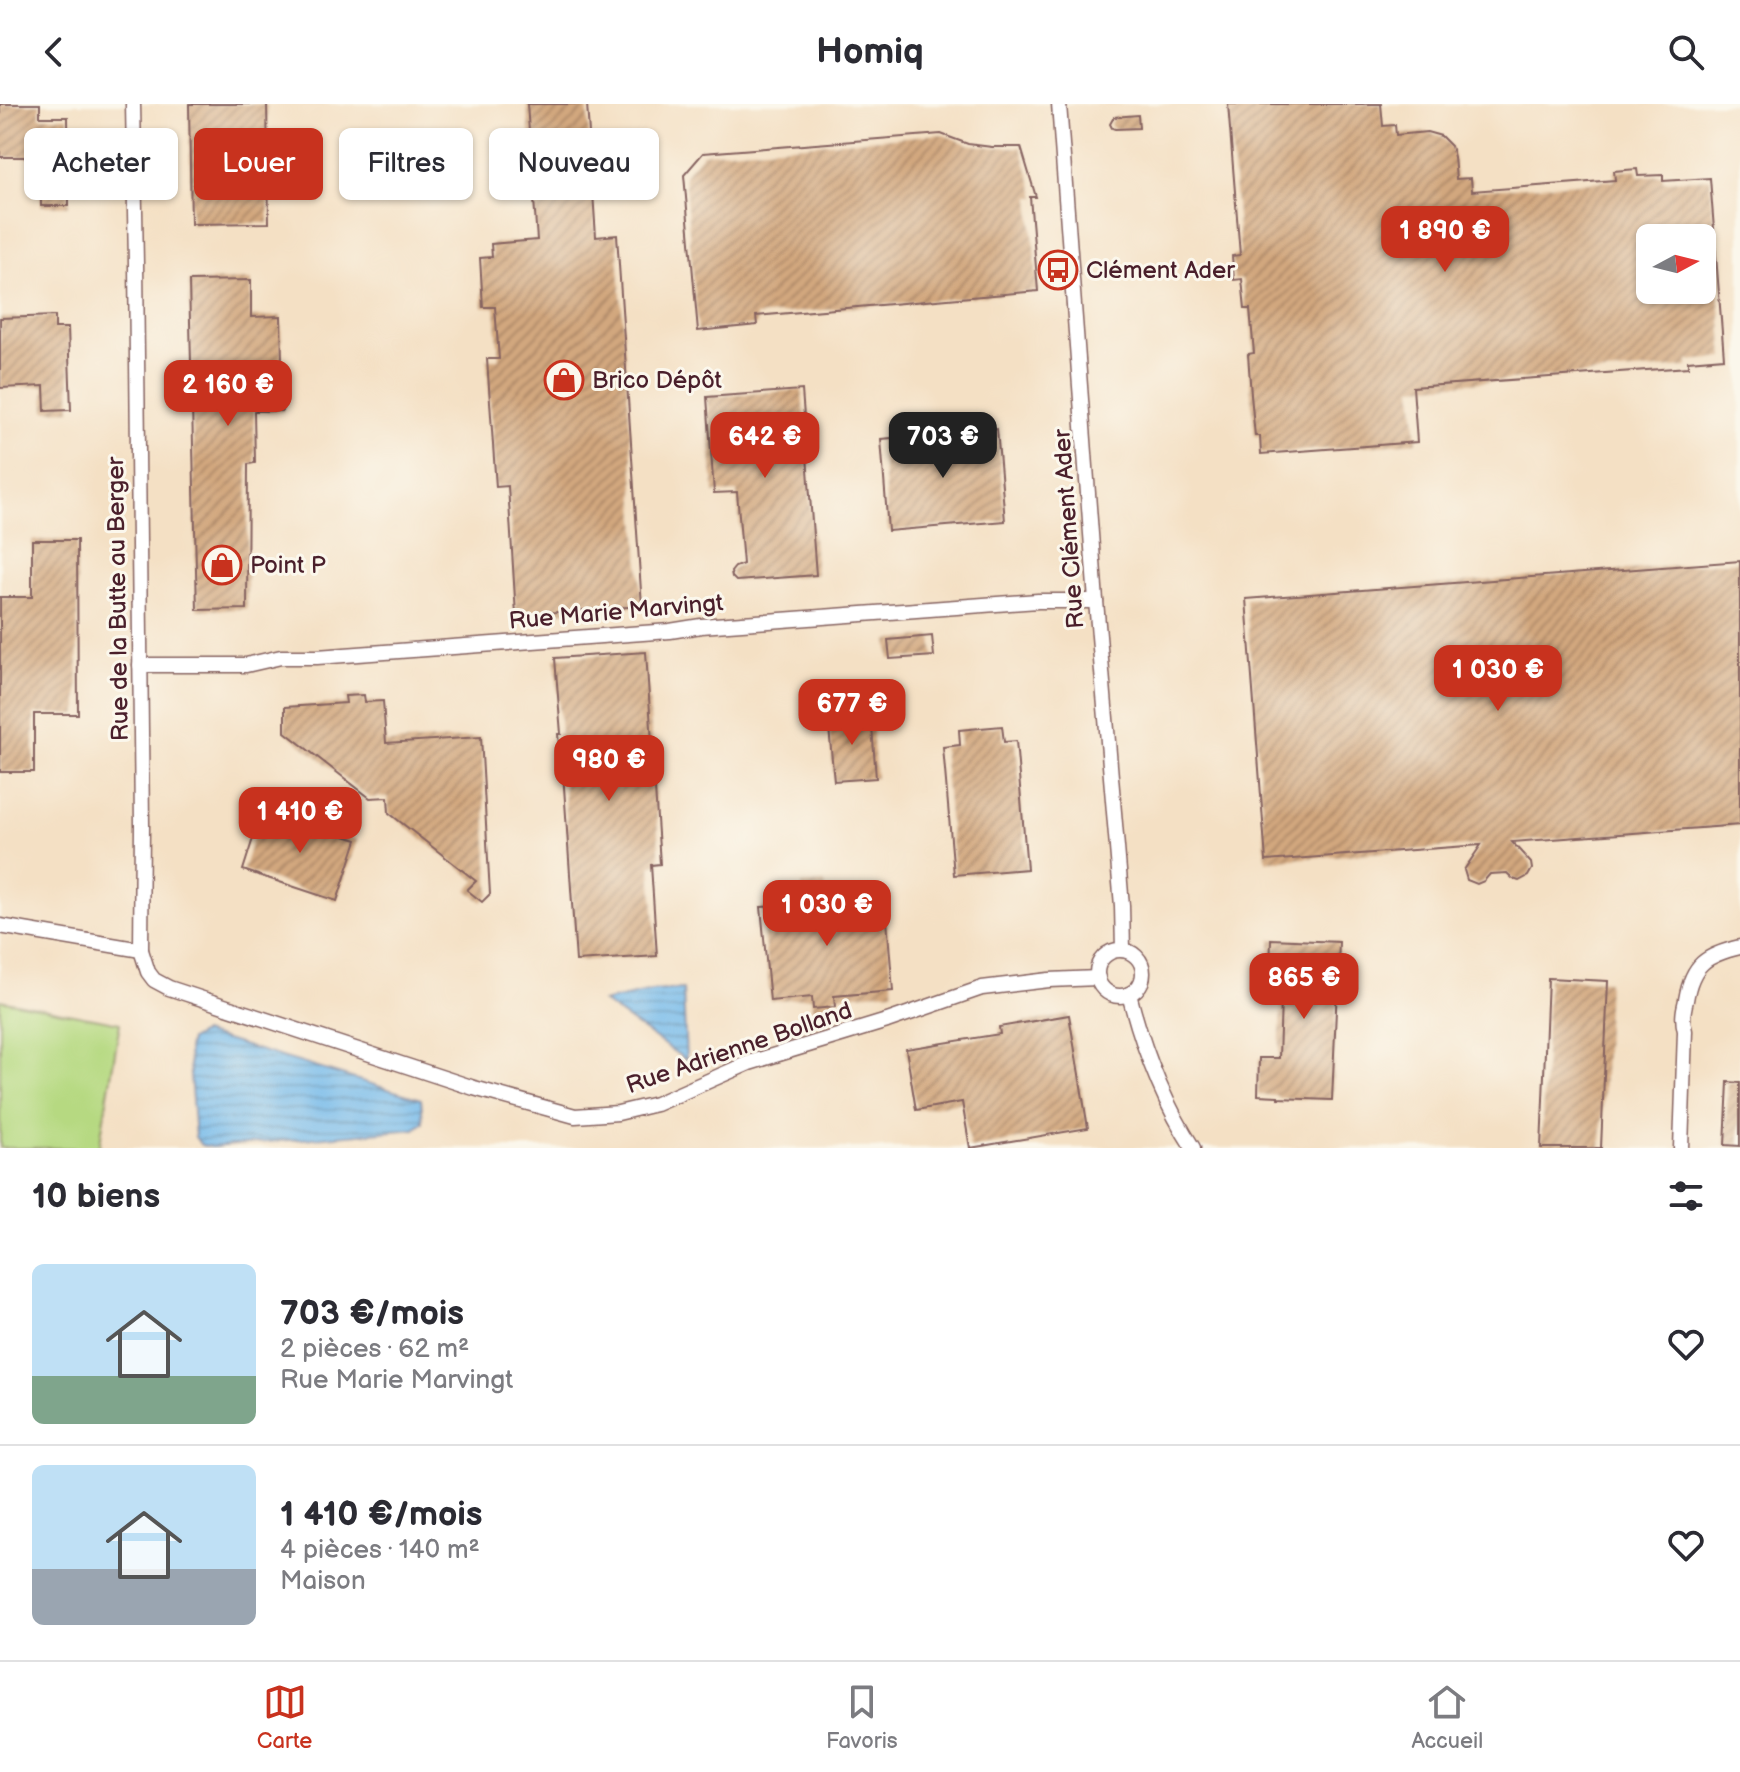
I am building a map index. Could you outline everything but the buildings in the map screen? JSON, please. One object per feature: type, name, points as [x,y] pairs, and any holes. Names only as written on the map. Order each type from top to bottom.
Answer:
[{"type":"street","name":"Rue de la Butte au Berger","points":[[133,104],[141,950]]},
{"type":"street","name":"Rue Clément Ader","points":[[1059,104],[1123,950]]},
{"type":"street","name":"Rue Marie Marvingt","points":[[140,665],[246,665],[281,657],[537,641],[1038,601],[1096,601]]},
{"type":"street","points":[[0,926],[141,950]]},
{"type":"street","points":[[1681,1148],[1685,1031],[1682,1018],[1689,982],[1696,968],[1721,952],[1740,947]]},
{"type":"street","name":"Rue Adrienne Bolland","points":[[141,950],[148,972],[154,980],[169,988],[474,1088],[575,1116],[618,1113],[656,1104],[749,1063],[982,988],[1098,978]]},
{"type":"street","points":[[1115,950],[1123,950],[1136,956],[1143,970],[1141,985],[1136,991],[1116,996],[1104,990],[1098,978],[1099,964],[1115,950]]},
{"type":"street","points":[[1685,1031],[1704,974],[1715,964],[1740,956]]},
{"type":"street","points":[[1129,994],[1145,1051],[1163,1095],[1193,1148]]},
{"type":"green space","points":[[0,1000],[120,1023],[99,1148],[0,1148]]},
{"type":"water","points":[[683,989],[686,1060],[603,1002],[652,991]]},
{"type":"water","points":[[202,1033],[421,1099],[423,1122],[415,1129],[212,1147],[201,1145],[195,1137],[188,1050],[190,1040]]},
{"type":"place","name":"Clément Ader","points":[[1058,270]]},
{"type":"place","name":"Brico Dépôt","points":[[564,380]]},
{"type":"place","name":"Point P","points":[[222,565]]}]
